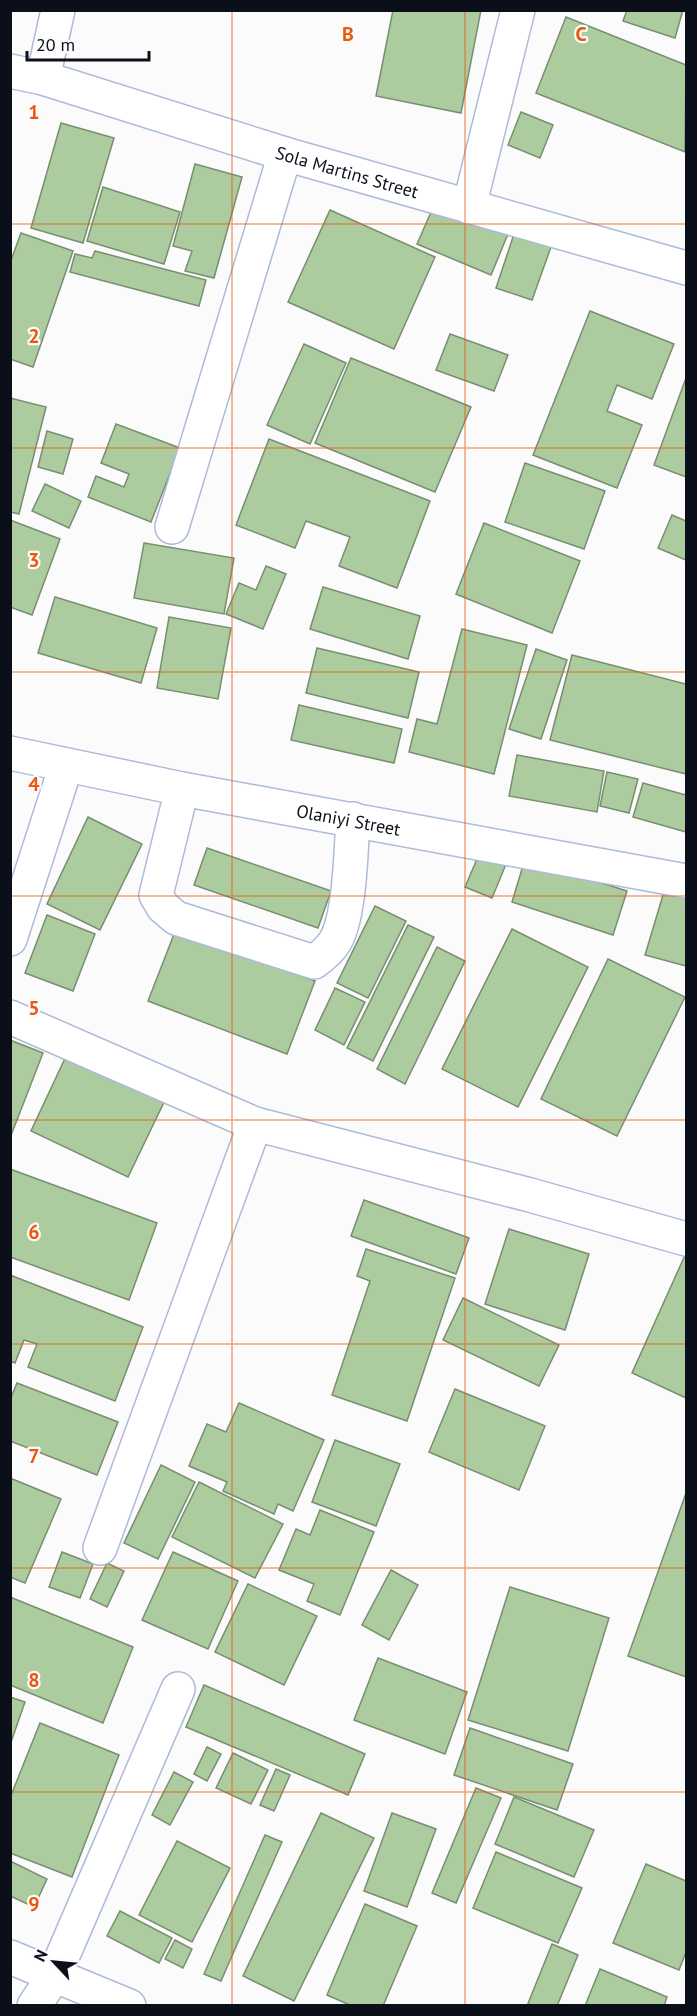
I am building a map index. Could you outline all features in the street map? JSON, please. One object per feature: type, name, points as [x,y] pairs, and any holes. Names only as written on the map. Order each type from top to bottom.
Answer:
[{"type":"street","points":[[43,78],[58,10]]},
{"type":"street","points":[[469,207],[518,10]]},
{"type":"street","name":"Sola Martins Street","points":[[10,71],[43,78],[285,154],[687,268]]},
{"type":"street","points":[[172,527],[285,154]]},
{"type":"street","name":"Olaniyi Street","points":[[10,753],[182,789],[687,881]]},
{"type":"street","points":[[10,939],[66,766]]},
{"type":"street","points":[[182,789],[156,895],[163,907],[176,918],[314,962],[335,942],[341,926],[348,888],[353,819]]},
{"type":"street","points":[[10,1017],[255,1124],[530,1195],[687,1239]]},
{"type":"street","points":[[100,1548],[255,1124]]},
{"type":"street","points":[[34,2006],[54,1976],[178,1689]]},
{"type":"street","points":[[10,1957],[129,2006]]},
{"type":"building","points":[[393,10],[481,10],[461,113],[376,96]]},
{"type":"building","points":[[627,10],[683,10],[675,38],[623,21]]},
{"type":"building","points":[[566,17],[686,65],[685,152],[536,93]]},
{"type":"building","points":[[521,112],[553,125],[540,158],[508,145]]},
{"type":"building","points":[[61,123],[114,138],[83,243],[31,228]]},
{"type":"building","points":[[195,164],[242,177],[214,278],[185,271],[192,251],[173,246]]},
{"type":"building","points":[[103,187],[180,212],[164,264],[87,241]]},
{"type":"building","points":[[435,203],[508,234],[491,275],[417,244]]},
{"type":"building","points":[[330,210],[435,257],[394,349],[288,302]]},
{"type":"building","points":[[21,233],[73,251],[33,367],[10,359],[10,263]]},
{"type":"building","points":[[514,234],[551,247],[532,300],[496,288]]},
{"type":"building","points":[[95,251],[206,280],[199,306],[70,272],[75,254],[92,258]]},
{"type":"building","points":[[590,311],[674,344],[652,399],[617,385],[607,411],[642,425],[617,488],[533,455]]},
{"type":"building","points":[[450,334],[508,355],[494,391],[436,370]]},
{"type":"building","points":[[304,344],[346,363],[310,444],[267,425]]},
{"type":"building","points":[[351,358],[471,407],[435,492],[315,443]]},
{"type":"building","points":[[686,378],[686,477],[654,465]]},
{"type":"building","points":[[10,398],[46,407],[19,514],[10,512]]},
{"type":"building","points":[[116,424],[180,448],[151,522],[88,497],[96,476],[124,487],[129,474],[101,463]]},
{"type":"building","points":[[47,431],[73,439],[63,474],[38,467]]},
{"type":"building","points":[[269,439],[430,501],[397,588],[339,566],[350,537],[306,521],[295,548],[236,525]]},
{"type":"building","points":[[525,463],[605,491],[584,549],[505,522]]},
{"type":"building","points":[[45,484],[81,501],[69,528],[32,511]]},
{"type":"building","points":[[672,515],[686,521],[686,560],[658,548]]},
{"type":"building","points":[[10,520],[60,539],[32,615],[10,607]]},
{"type":"building","points":[[484,523],[580,561],[552,633],[456,594]]},
{"type":"building","points":[[144,543],[234,558],[224,614],[134,598]]},
{"type":"building","points":[[266,566],[286,574],[263,629],[226,614],[239,583],[256,590]]},
{"type":"building","points":[[323,587],[420,616],[408,659],[310,629]]},
{"type":"building","points":[[55,597],[157,628],[141,683],[38,653]]},
{"type":"building","points":[[169,617],[231,628],[218,699],[157,688]]},
{"type":"building","points":[[462,629],[527,645],[494,774],[409,752],[417,719],[437,724]]},
{"type":"building","points":[[317,648],[419,672],[408,718],[306,693]]},
{"type":"building","points":[[536,649],[567,660],[541,739],[509,729]]},
{"type":"building","points":[[572,655],[686,684],[686,774],[550,740]]},
{"type":"building","points":[[299,705],[402,729],[394,763],[291,740]]},
{"type":"building","points":[[517,755],[604,771],[597,812],[509,796]]},
{"type":"building","points":[[607,772],[638,779],[629,813],[600,806]]},
{"type":"building","points":[[643,783],[686,795],[686,832],[633,817]]},
{"type":"building","points":[[88,817],[142,844],[100,930],[47,904]]},
{"type":"building","points":[[483,845],[509,857],[492,898],[465,887]]},
{"type":"building","points":[[207,848],[331,891],[318,928],[194,885]]},
{"type":"building","points":[[525,859],[627,891],[613,935],[512,902]]},
{"type":"building","points":[[666,885],[686,891],[686,966],[645,955]]},
{"type":"building","points":[[375,906],[406,921],[368,998],[337,983]]},
{"type":"building","points":[[47,915],[95,934],[73,991],[25,973]]},
{"type":"building","points":[[408,925],[434,937],[373,1061],[347,1048]]},
{"type":"building","points":[[176,929],[315,981],[287,1054],[148,1001]]},
{"type":"building","points":[[512,929],[588,967],[518,1107],[442,1069]]},
{"type":"building","points":[[437,947],[465,961],[405,1084],[377,1069]]},
{"type":"building","points":[[608,959],[685,997],[617,1136],[541,1099]]},
{"type":"building","points":[[335,988],[365,1002],[344,1045],[315,1030]]},
{"type":"building","points":[[10,1040],[43,1053],[10,1138]]},
{"type":"building","points":[[68,1052],[166,1098],[128,1177],[31,1131]]},
{"type":"building","points":[[10,1169],[157,1223],[129,1300],[10,1257]]},
{"type":"building","points":[[364,1200],[469,1238],[456,1274],[351,1236]]},
{"type":"building","points":[[509,1229],[589,1254],[565,1330],[485,1304]]},
{"type":"building","points":[[366,1249],[455,1278],[407,1421],[332,1395],[370,1281],[357,1276]]},
{"type":"building","points":[[686,1253],[686,1398],[632,1373]]},
{"type":"building","points":[[10,1275],[143,1327],[115,1401],[28,1367],[37,1344],[24,1340],[15,1363],[10,1361]]},
{"type":"building","points":[[463,1298],[559,1345],[539,1386],[443,1340]]},
{"type":"building","points":[[17,1383],[118,1422],[97,1475],[10,1441],[10,1400]]},
{"type":"building","points":[[455,1389],[545,1426],[519,1490],[429,1452]]},
{"type":"building","points":[[239,1403],[324,1440],[293,1511],[278,1504],[274,1514],[223,1491],[227,1482],[189,1466],[207,1424],[226,1432]]},
{"type":"building","points":[[335,1440],[400,1464],[376,1526],[312,1502]]},
{"type":"building","points":[[161,1465],[195,1482],[158,1559],[124,1543]]},
{"type":"building","points":[[10,1478],[61,1499],[25,1583],[10,1577]]},
{"type":"building","points":[[199,1482],[283,1524],[255,1578],[172,1537]]},
{"type":"building","points":[[686,1493],[686,1677],[628,1656]]},
{"type":"building","points":[[320,1510],[374,1532],[340,1615],[307,1601],[314,1584],[279,1570],[296,1529],[310,1535]]},
{"type":"building","points":[[62,1552],[93,1564],[80,1598],[49,1587]]},
{"type":"building","points":[[173,1552],[238,1581],[208,1649],[142,1620]]},
{"type":"building","points":[[107,1563],[124,1571],[107,1607],[90,1599]]},
{"type":"building","points":[[391,1570],[418,1585],[389,1640],[362,1625]]},
{"type":"building","points":[[248,1584],[317,1616],[284,1685],[215,1652]]},
{"type":"building","points":[[510,1587],[609,1618],[568,1751],[468,1720]]},
{"type":"building","points":[[10,1597],[133,1647],[103,1723],[10,1685]]},
{"type":"building","points":[[378,1658],[467,1692],[445,1754],[354,1720]]},
{"type":"building","points":[[204,1685],[365,1754],[348,1795],[186,1727]]},
{"type":"building","points":[[10,1697],[25,1702],[10,1745]]},
{"type":"building","points":[[40,1723],[119,1755],[72,1877],[10,1853],[10,1798]]},
{"type":"building","points":[[470,1728],[573,1764],[557,1810],[454,1775]]},
{"type":"building","points":[[207,1747],[221,1754],[207,1781],[194,1774]]},
{"type":"building","points":[[233,1753],[268,1770],[251,1804],[216,1788]]},
{"type":"building","points":[[276,1769],[290,1775],[274,1811],[260,1805]]},
{"type":"building","points":[[174,1772],[193,1782],[170,1825],[152,1815]]},
{"type":"building","points":[[476,1788],[501,1798],[456,1903],[432,1893]]},
{"type":"building","points":[[514,1797],[594,1830],[574,1877],[495,1844]]},
{"type":"building","points":[[321,1813],[374,1838],[294,2001],[243,1976]]},
{"type":"building","points":[[392,1813],[436,1829],[407,1907],[364,1891]]},
{"type":"building","points":[[265,1835],[282,1842],[221,1981],[204,1974]]},
{"type":"building","points":[[177,1841],[230,1868],[192,1942],[139,1915]]},
{"type":"building","points":[[496,1852],[582,1888],[558,1943],[473,1908]]},
{"type":"building","points":[[10,1861],[47,1879],[34,1907],[10,1896]]},
{"type":"building","points":[[646,1864],[686,1881],[686,1952],[679,1970],[613,1943]]},
{"type":"building","points":[[365,1904],[417,1926],[383,2006],[352,2006],[327,1995]]},
{"type":"building","points":[[120,1911],[172,1938],[159,1963],[107,1936]]},
{"type":"building","points":[[175,1940],[192,1949],[183,1968],[165,1959]]},
{"type":"building","points":[[552,1944],[578,1955],[557,2006],[527,2006]]},
{"type":"building","points":[[600,1969],[667,1997],[664,2006],[585,2006]]}]
